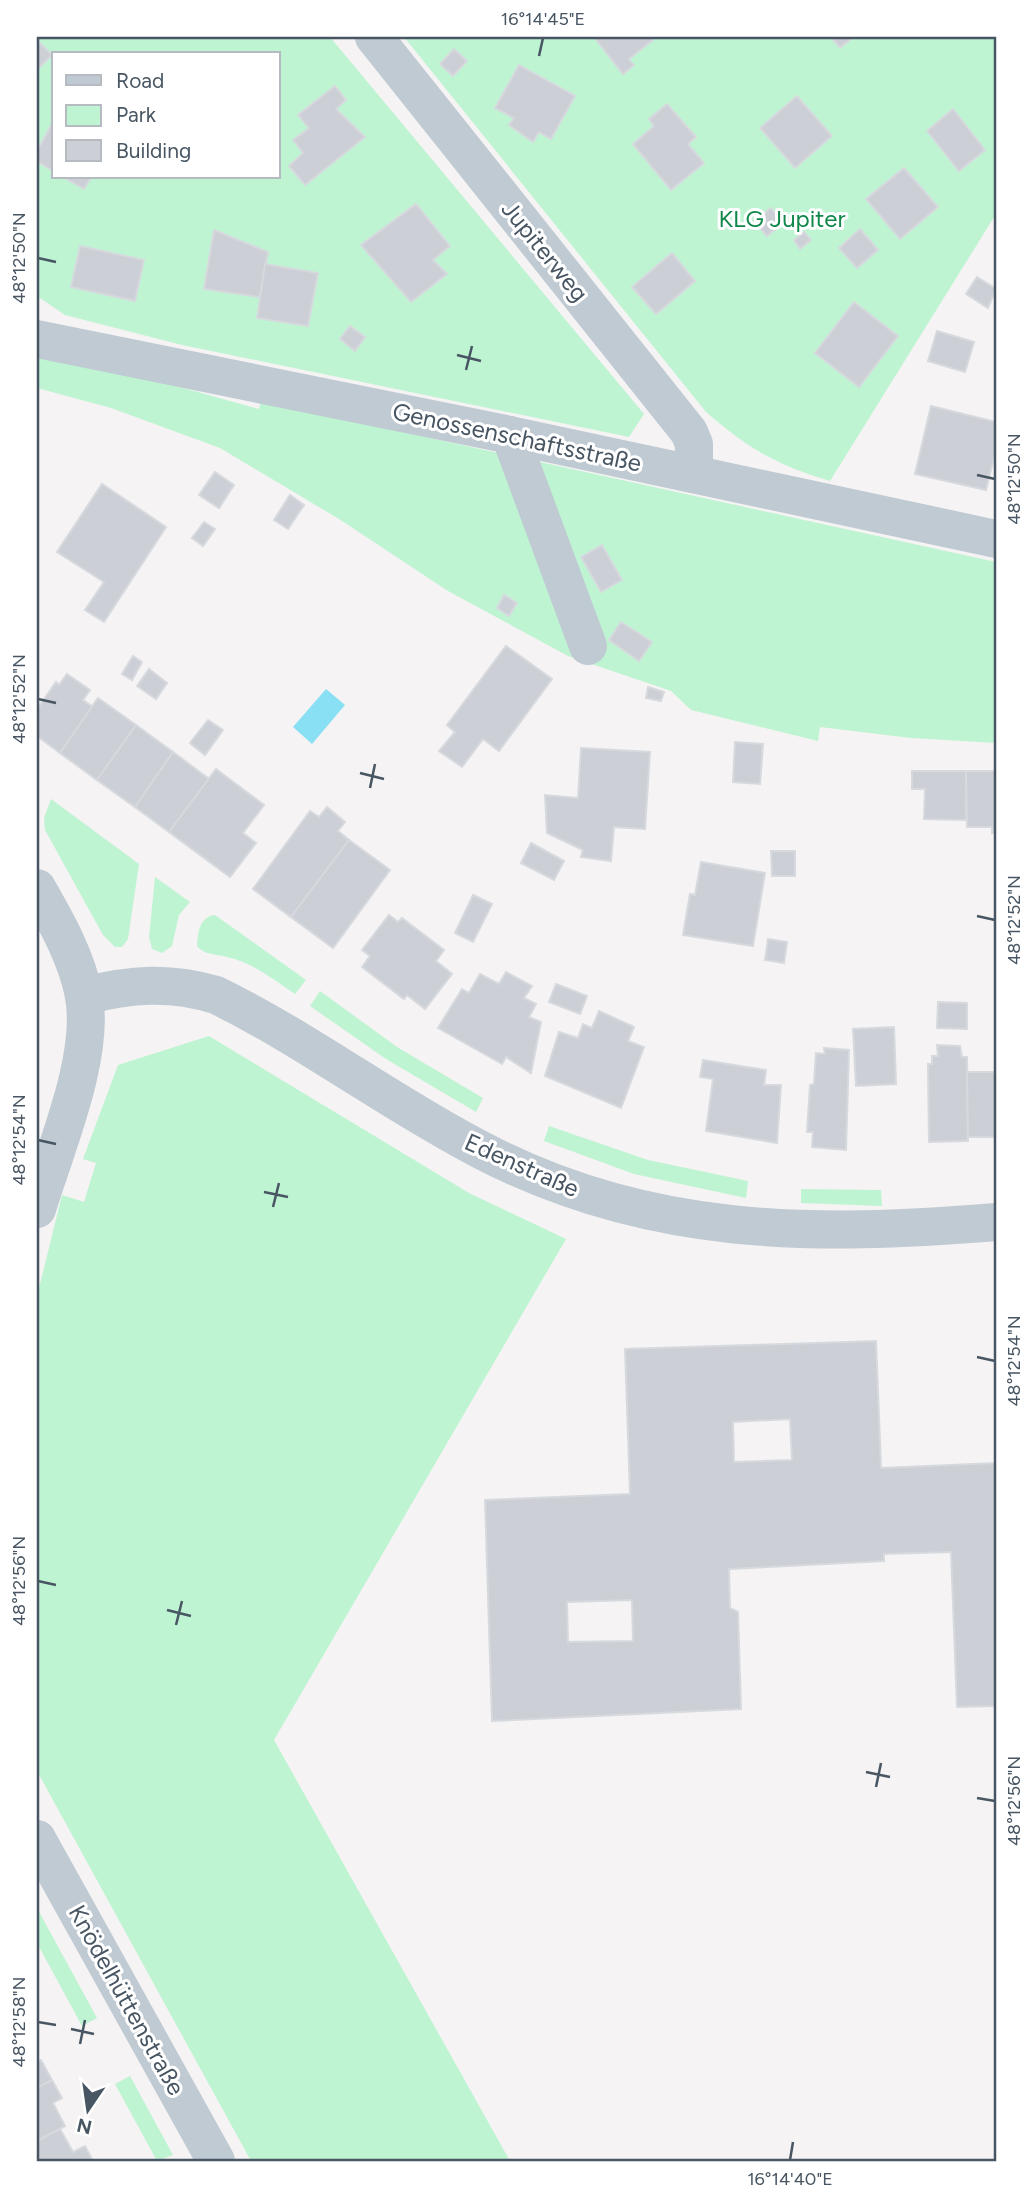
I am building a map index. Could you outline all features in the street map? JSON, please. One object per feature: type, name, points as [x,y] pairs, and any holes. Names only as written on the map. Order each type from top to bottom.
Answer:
[{"type":"street","name":"Jupiterweg","points":[[374,37],[689,432],[694,444],[694,474]]},
{"type":"street","name":"Genossenschaftsstraße","points":[[37,339],[510,435],[996,539]]},
{"type":"street","points":[[510,435],[588,646]]},
{"type":"street","points":[[37,888],[64,940],[84,996],[82,1058],[37,1209]]},
{"type":"street","name":"Edenstraße","points":[[84,996],[148,984],[179,986],[216,995],[480,1150],[554,1183],[634,1208],[713,1224],[806,1230],[912,1228],[996,1222]]},
{"type":"street","name":"Knödelhüttenstraße","points":[[37,1839],[216,2161]]},
{"type":"green space","points":[[37,37],[330,37],[644,414],[629,437],[182,345],[65,315],[37,296]]},
{"type":"green space","name":"KLG Jupiter","points":[[404,37],[996,37],[996,214],[830,481],[778,462],[736,436],[706,412]]},
{"type":"green space","points":[[37,358],[169,384],[259,409],[261,401],[996,562],[996,743],[911,738],[820,727],[818,741],[691,710],[671,691],[568,656],[448,591],[339,519],[220,448],[111,408],[37,388]]},
{"type":"green space","points":[[51,799],[139,864],[128,939],[122,947],[115,947],[103,935],[45,830],[44,818]]},
{"type":"green space","points":[[155,877],[190,902],[179,915],[172,946],[162,953],[152,949],[149,937]]},
{"type":"green space","points":[[215,915],[306,980],[295,994],[245,963],[200,949],[197,946],[200,926],[210,916]]},
{"type":"green space","points":[[320,991],[397,1047],[483,1098],[476,1112],[386,1059],[310,1006]]},
{"type":"green space","points":[[209,1036],[469,1193],[566,1239],[274,1740],[510,2161],[251,2161],[37,1771],[37,1296],[62,1195],[84,1202],[96,1163],[83,1159],[118,1065]]},
{"type":"green space","points":[[549,1126],[648,1160],[748,1181],[746,1198],[634,1174],[544,1141]]},
{"type":"green space","points":[[801,1189],[881,1190],[882,1206],[801,1203]]},
{"type":"green space","points":[[37,1908],[97,2018],[82,2026],[37,1943]]},
{"type":"green space","points":[[130,2076],[173,2155],[157,2161],[115,2084]]},
{"type":"water","points":[[326,689],[345,705],[312,744],[293,727]]},
{"type":"building","points":[[594,37],[651,37],[653,40],[629,59],[634,65],[623,74]]},
{"type":"building","points":[[831,37],[853,37],[840,48]]},
{"type":"building","points":[[37,40],[52,55],[37,70]]},
{"type":"building","points":[[454,49],[467,61],[453,76],[440,64]]},
{"type":"building","points":[[519,65],[575,96],[551,139],[539,132],[533,142],[509,125],[514,118],[495,108]]},
{"type":"building","points":[[335,86],[346,100],[336,109],[365,137],[305,185],[289,166],[303,153],[293,140],[309,128],[298,115]]},
{"type":"building","points":[[797,96],[832,136],[795,168],[760,128]]},
{"type":"building","points":[[667,104],[696,137],[688,144],[704,163],[671,190],[633,144],[654,126],[649,119]]},
{"type":"building","points":[[953,109],[985,150],[959,171],[927,131]]},
{"type":"building","points":[[52,124],[52,171],[37,161],[37,151]]},
{"type":"building","points":[[904,168],[938,207],[900,239],[866,199]]},
{"type":"building","points":[[65,178],[90,178],[84,189]]},
{"type":"building","points":[[416,204],[450,246],[433,260],[447,274],[411,302],[361,245]]},
{"type":"building","points":[[771,208],[783,223],[767,236],[754,221]]},
{"type":"building","points":[[860,229],[878,250],[857,268],[839,248]]},
{"type":"building","points":[[214,230],[268,252],[260,297],[204,289]]},
{"type":"building","points":[[804,232],[811,240],[800,249],[794,240]]},
{"type":"building","points":[[80,246],[144,260],[135,301],[71,287]]},
{"type":"building","points":[[672,253],[695,281],[656,314],[632,287]]},
{"type":"building","points":[[265,264],[318,273],[308,326],[257,318]]},
{"type":"building","points":[[977,277],[996,289],[988,308],[966,294]]},
{"type":"building","points":[[854,302],[898,336],[859,387],[815,353]]},
{"type":"building","points":[[350,326],[365,337],[355,351],[340,339]]},
{"type":"building","points":[[937,331],[974,342],[965,372],[928,361]]},
{"type":"building","points":[[931,406],[996,422],[996,449],[986,490],[915,474]]},
{"type":"building","points":[[215,472],[234,485],[219,508],[199,495]]},
{"type":"building","points":[[102,484],[166,527],[104,622],[85,610],[104,582],[57,552]]},
{"type":"building","points":[[290,495],[304,505],[288,529],[274,520]]},
{"type":"building","points":[[204,522],[215,529],[203,546],[192,538]]},
{"type":"building","points":[[602,545],[622,580],[601,592],[581,557]]},
{"type":"building","points":[[504,595],[517,603],[509,616],[497,608]]},
{"type":"building","points":[[621,622],[652,642],[639,661],[609,640]]},
{"type":"building","points":[[506,646],[552,679],[499,751],[483,739],[462,767],[439,751],[455,732],[447,725]]},
{"type":"building","points":[[133,656],[142,662],[132,680],[122,674]]},
{"type":"building","points":[[149,669],[167,683],[156,699],[137,686]]},
{"type":"building","points":[[67,674],[90,690],[83,700],[93,707],[60,753],[37,736],[37,709],[56,682],[59,685]]},
{"type":"building","points":[[648,687],[664,692],[661,701],[646,698]]},
{"type":"building","points":[[98,698],[136,725],[97,780],[60,753]]},
{"type":"building","points":[[208,720],[223,730],[205,755],[190,743]]},
{"type":"building","points":[[136,725],[173,752],[135,807],[97,780]]},
{"type":"building","points":[[735,742],[763,744],[760,784],[733,782]]},
{"type":"building","points":[[581,748],[650,752],[645,829],[614,827],[611,861],[581,857],[583,850],[547,833],[545,795],[578,798]]},
{"type":"building","points":[[173,752],[209,779],[169,832],[135,807]]},
{"type":"building","points":[[216,769],[264,805],[243,833],[256,843],[230,877],[169,832]]},
{"type":"building","points":[[912,771],[966,771],[966,820],[924,819],[925,789],[912,789]]},
{"type":"building","points":[[966,771],[996,771],[996,833],[992,833],[992,827],[967,827]]},
{"type":"building","points":[[327,807],[345,822],[338,831],[349,840],[291,917],[253,889],[310,811],[319,817]]},
{"type":"building","points":[[349,840],[390,870],[333,948],[291,917]]},
{"type":"building","points":[[531,843],[564,861],[554,880],[521,863]]},
{"type":"building","points":[[771,851],[795,851],[795,876],[772,876]]},
{"type":"building","points":[[701,862],[765,873],[753,946],[683,935],[690,894],[695,895]]},
{"type":"building","points":[[473,895],[492,904],[473,942],[455,933]]},
{"type":"building","points":[[389,915],[398,922],[402,918],[444,950],[436,961],[452,974],[425,1009],[407,995],[404,999],[362,967],[370,956],[362,950]]},
{"type":"building","points":[[768,939],[787,942],[784,963],[765,960]]},
{"type":"building","points":[[506,972],[532,986],[524,998],[536,1004],[529,1017],[541,1022],[531,1073],[506,1057],[502,1064],[438,1028],[462,989],[469,993],[480,974],[499,984]]},
{"type":"building","points":[[556,984],[587,996],[580,1014],[549,1002]]},
{"type":"building","points":[[938,1002],[967,1003],[967,1029],[937,1028]]},
{"type":"building","points":[[599,1011],[634,1027],[628,1041],[644,1047],[621,1108],[545,1076],[559,1032],[578,1038],[583,1024],[592,1028]]},
{"type":"building","points":[[894,1027],[896,1084],[856,1086],[853,1029]]},
{"type":"building","points":[[937,1045],[960,1046],[962,1057],[967,1057],[968,1141],[929,1142],[928,1064],[932,1064],[932,1056],[938,1056]]},
{"type":"building","points":[[824,1048],[849,1050],[846,1150],[812,1147],[813,1132],[807,1132],[810,1085],[814,1084],[816,1053],[825,1054]]},
{"type":"building","points":[[703,1060],[766,1070],[764,1085],[781,1085],[777,1143],[706,1131],[713,1079],[700,1077]]},
{"type":"building","points":[[967,1072],[996,1072],[996,1137],[968,1137]]},
{"type":"building","points":[[876,1341],[881,1468],[996,1463],[996,1706],[957,1707],[951,1552],[884,1554],[884,1561],[729,1569],[730,1608],[738,1612],[741,1709],[492,1721],[485,1500],[630,1494],[625,1349]],"holes":[[[790,1419],[792,1460],[734,1462],[733,1422]],[[632,1600],[633,1641],[568,1642],[567,1602]]]},
{"type":"building","points":[[41,2060],[52,2080],[37,2088],[37,2062]]},
{"type":"building","points":[[52,2080],[62,2098],[53,2103],[65,2126],[37,2141],[37,2088]]},
{"type":"building","points":[[60,2129],[73,2152],[85,2146],[93,2161],[37,2161],[37,2141]]}]
